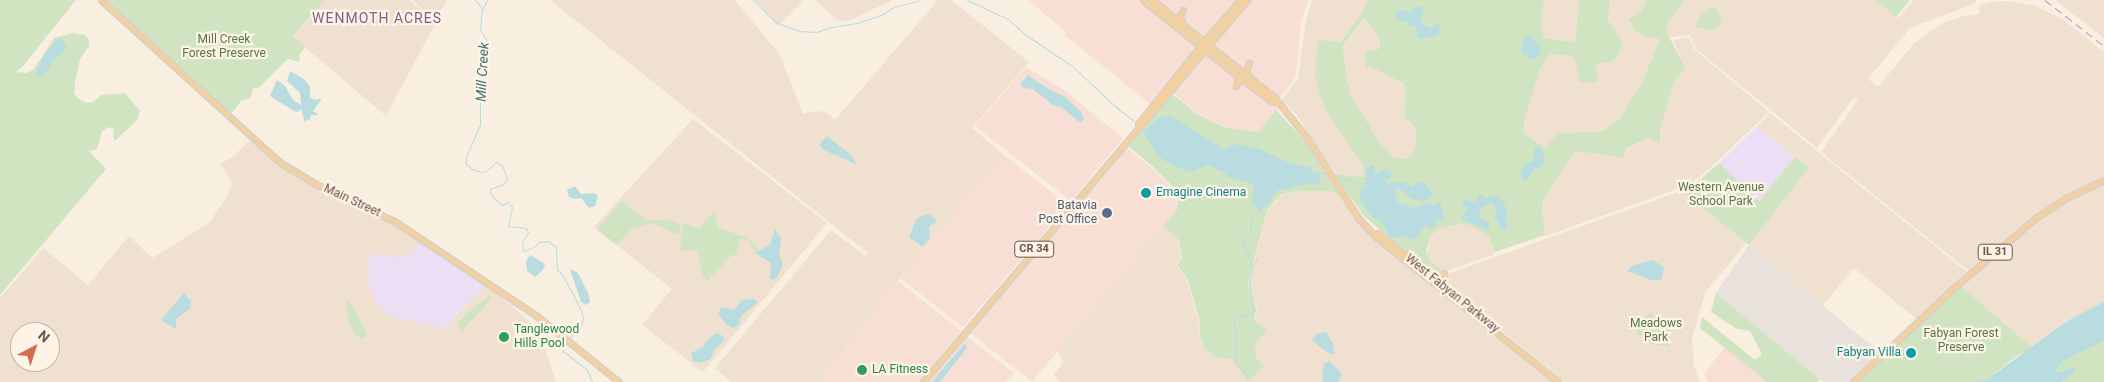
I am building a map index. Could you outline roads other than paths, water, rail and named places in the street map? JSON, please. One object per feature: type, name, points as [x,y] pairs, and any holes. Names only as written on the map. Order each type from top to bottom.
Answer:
[{"type":"main road","name":"Main Street","points":[[101,0],[281,162],[316,184],[394,221],[570,340],[619,382]]},
{"type":"main road","points":[[1143,0],[1181,30],[1202,43]]},
{"type":"main road","points":[[1152,0],[1193,32],[1206,36],[1221,22]]},
{"type":"main road","points":[[1192,55],[1240,0]]},
{"type":"main road","name":"CR 34","points":[[924,382],[964,331],[1247,0]]},
{"type":"main road","points":[[1170,14],[1176,14],[1183,10],[1179,19],[1202,43]]},
{"type":"main road","points":[[1181,30],[1195,44],[1192,55]]},
{"type":"main road","points":[[1220,33],[1216,44],[1220,59],[1238,78],[1236,86]]},
{"type":"main road","name":"West Fabyan Parkway","points":[[1202,43],[1272,101],[1277,102]]},
{"type":"main road","name":"CR 34","points":[[1136,129],[1147,111],[1146,103],[1153,101],[1192,55]]},
{"type":"main road","points":[[1176,83],[1204,58],[1209,56],[1220,59]]},
{"type":"main road","name":"West Fabyan Parkway","points":[[1220,59],[1267,92],[1291,116],[1308,139],[1359,219],[1382,242],[1558,382]]},
{"type":"main road","points":[[1249,63],[1246,73],[1267,92]]},
{"type":"main road","name":"IL 31","points":[[1853,382],[1957,285],[2038,216],[2066,198],[2104,180]]},
{"type":"main road","name":"West Fabyan Parkway","points":[[1347,201],[1380,236],[1562,382]]},
{"type":"main road","points":[[1441,284],[1440,278],[1444,273]]},
{"type":"water","points":[[1420,6],[1424,10],[1420,19],[1424,25],[1432,28],[1437,24],[1440,25],[1439,35],[1418,39],[1416,27],[1411,25],[1409,27],[1408,22],[1399,20],[1395,15],[1399,10],[1412,12],[1415,7]]},
{"type":"water","points":[[1527,36],[1532,37],[1541,47],[1538,57],[1532,60],[1521,52],[1522,43]]},
{"type":"water","points":[[59,37],[67,47],[62,54],[52,61],[50,67],[41,77],[37,77],[35,75],[45,54]]},
{"type":"water","points":[[290,71],[304,79],[310,87],[310,98],[317,100],[320,98],[321,100],[313,111],[319,115],[311,115],[310,121],[307,119],[305,123],[301,109],[298,112],[294,111],[270,96],[277,80],[285,86],[293,100],[301,105],[300,93],[287,81]]},
{"type":"water","points":[[1028,75],[1050,90],[1064,96],[1081,112],[1084,118],[1082,122],[1078,121],[1061,107],[1054,106],[1033,89],[1024,88],[1020,84]]},
{"type":"water","points":[[1171,116],[1224,149],[1233,144],[1259,149],[1292,164],[1309,167],[1313,172],[1319,173],[1320,185],[1310,183],[1276,191],[1270,202],[1260,212],[1251,201],[1255,187],[1247,182],[1227,177],[1225,173],[1208,165],[1189,172],[1163,160],[1157,154],[1143,131],[1160,117]]},
{"type":"water","points":[[827,136],[852,156],[857,165],[824,150],[819,145]]},
{"type":"water","points":[[1535,147],[1540,148],[1544,154],[1543,165],[1532,171],[1528,179],[1523,181],[1520,173],[1526,163],[1533,161]]},
{"type":"water","points":[[1372,165],[1375,168],[1375,174],[1384,169],[1390,171],[1393,177],[1385,181],[1387,184],[1403,182],[1413,187],[1416,182],[1423,182],[1434,195],[1427,200],[1413,199],[1398,188],[1394,190],[1398,203],[1414,208],[1428,203],[1433,205],[1440,202],[1445,219],[1437,219],[1435,226],[1431,229],[1426,225],[1414,240],[1404,236],[1392,238],[1389,236],[1381,221],[1371,216],[1360,200],[1360,191],[1366,187],[1367,177],[1365,170]]},
{"type":"water","points":[[575,186],[581,194],[593,193],[598,195],[595,206],[589,208],[581,198],[573,199],[569,197],[567,190]]},
{"type":"water","points":[[1480,194],[1484,198],[1495,195],[1504,202],[1507,213],[1505,220],[1508,225],[1505,230],[1500,229],[1498,221],[1494,219],[1497,210],[1492,203],[1481,208],[1478,217],[1490,224],[1488,230],[1461,219],[1467,209],[1462,203],[1463,200],[1475,202]]},
{"type":"water","points":[[929,214],[936,219],[936,222],[929,227],[930,238],[921,246],[909,237],[917,218]]},
{"type":"water","points":[[775,229],[781,238],[779,254],[783,265],[777,277],[773,280],[770,279],[771,263],[755,253],[770,245]]},
{"type":"water","points":[[530,255],[545,264],[543,270],[535,277],[527,271],[526,261]]},
{"type":"water","points":[[1652,260],[1664,267],[1661,280],[1651,280],[1627,271],[1632,266]]},
{"type":"water","points":[[570,269],[578,273],[589,295],[590,302],[586,305],[581,302]]},
{"type":"water","points":[[184,293],[191,301],[190,309],[176,319],[176,329],[161,320]]},
{"type":"water","points":[[754,299],[757,303],[742,315],[738,326],[733,328],[727,325],[718,314],[721,307],[734,310],[742,300]]},
{"type":"water","points":[[2104,302],[2104,341],[2065,360],[2056,370],[2060,372],[2074,367],[2076,371],[2062,382],[1972,382],[1986,380],[2069,320]]},
{"type":"water","points":[[1326,332],[1333,344],[1335,355],[1328,353],[1312,340],[1316,334]]},
{"type":"water","points":[[716,333],[723,336],[724,341],[714,350],[711,359],[700,363],[693,361],[691,353],[703,347],[705,342]]},
{"type":"water","points":[[964,344],[967,345],[967,348],[940,382],[932,382]]},
{"type":"water","points":[[1329,361],[1342,374],[1338,382],[1322,382],[1324,364]]},
{"type":"waterway","name":"Mill Creek","points":[[475,0],[482,9],[480,29],[487,41],[480,63],[480,125],[466,156],[466,164],[472,169],[482,172],[486,171],[496,162],[502,165],[507,179],[503,184],[490,189],[490,193],[499,203],[503,205],[508,202],[512,207],[508,226],[526,228],[528,232],[522,243],[523,251],[534,247],[539,242],[548,241],[556,247],[557,270],[562,274],[581,310],[583,319],[579,329],[569,338]]},
{"type":"waterway","points":[[483,8],[487,0]]},
{"type":"waterway","points":[[753,0],[775,22],[800,31],[816,32],[831,27],[857,23],[881,15],[894,7],[920,0]]},
{"type":"waterway","points":[[967,0],[1008,19],[1026,35],[1072,66],[1135,122]]},
{"type":"waterway","points":[[1319,173],[1326,173]]},
{"type":"waterway","points":[[1337,176],[1365,184]]},
{"type":"waterway","points":[[1252,266],[1243,244],[1250,232],[1251,220],[1256,210]]},
{"type":"waterway","points":[[1249,378],[1234,362],[1236,354],[1234,323],[1235,319],[1255,310],[1249,283],[1252,267],[1257,258]]},
{"type":"waterway","name":"Mill Creek","points":[[566,341],[563,351],[587,370],[592,382]]},
{"type":"railway","points":[[2045,0],[2104,46]]},
{"type":"place","name":"Emagine Cinema","points":[[1146,193]]},
{"type":"place","name":"Batavia Post Office","points":[[1107,213]]},
{"type":"place","name":"Tanglewood Hills Pool","points":[[504,337]]},
{"type":"place","name":"Fabyan Villa","points":[[1911,353]]},
{"type":"place","name":"LA Fitness","points":[[862,370]]},
{"type":"district","name":"WENMOTH ACRES","points":[[377,18]]},
{"type":"park label","name":"Mill Creek Forest Preserve","points":[[224,47]]},
{"type":"park label","name":"Western Avenue School Park","points":[[1721,195]]},
{"type":"park label","name":"Meadows Park","points":[[1656,331]]},
{"type":"park label","name":"Fabyan Forest Preserve","points":[[1961,341]]}]
